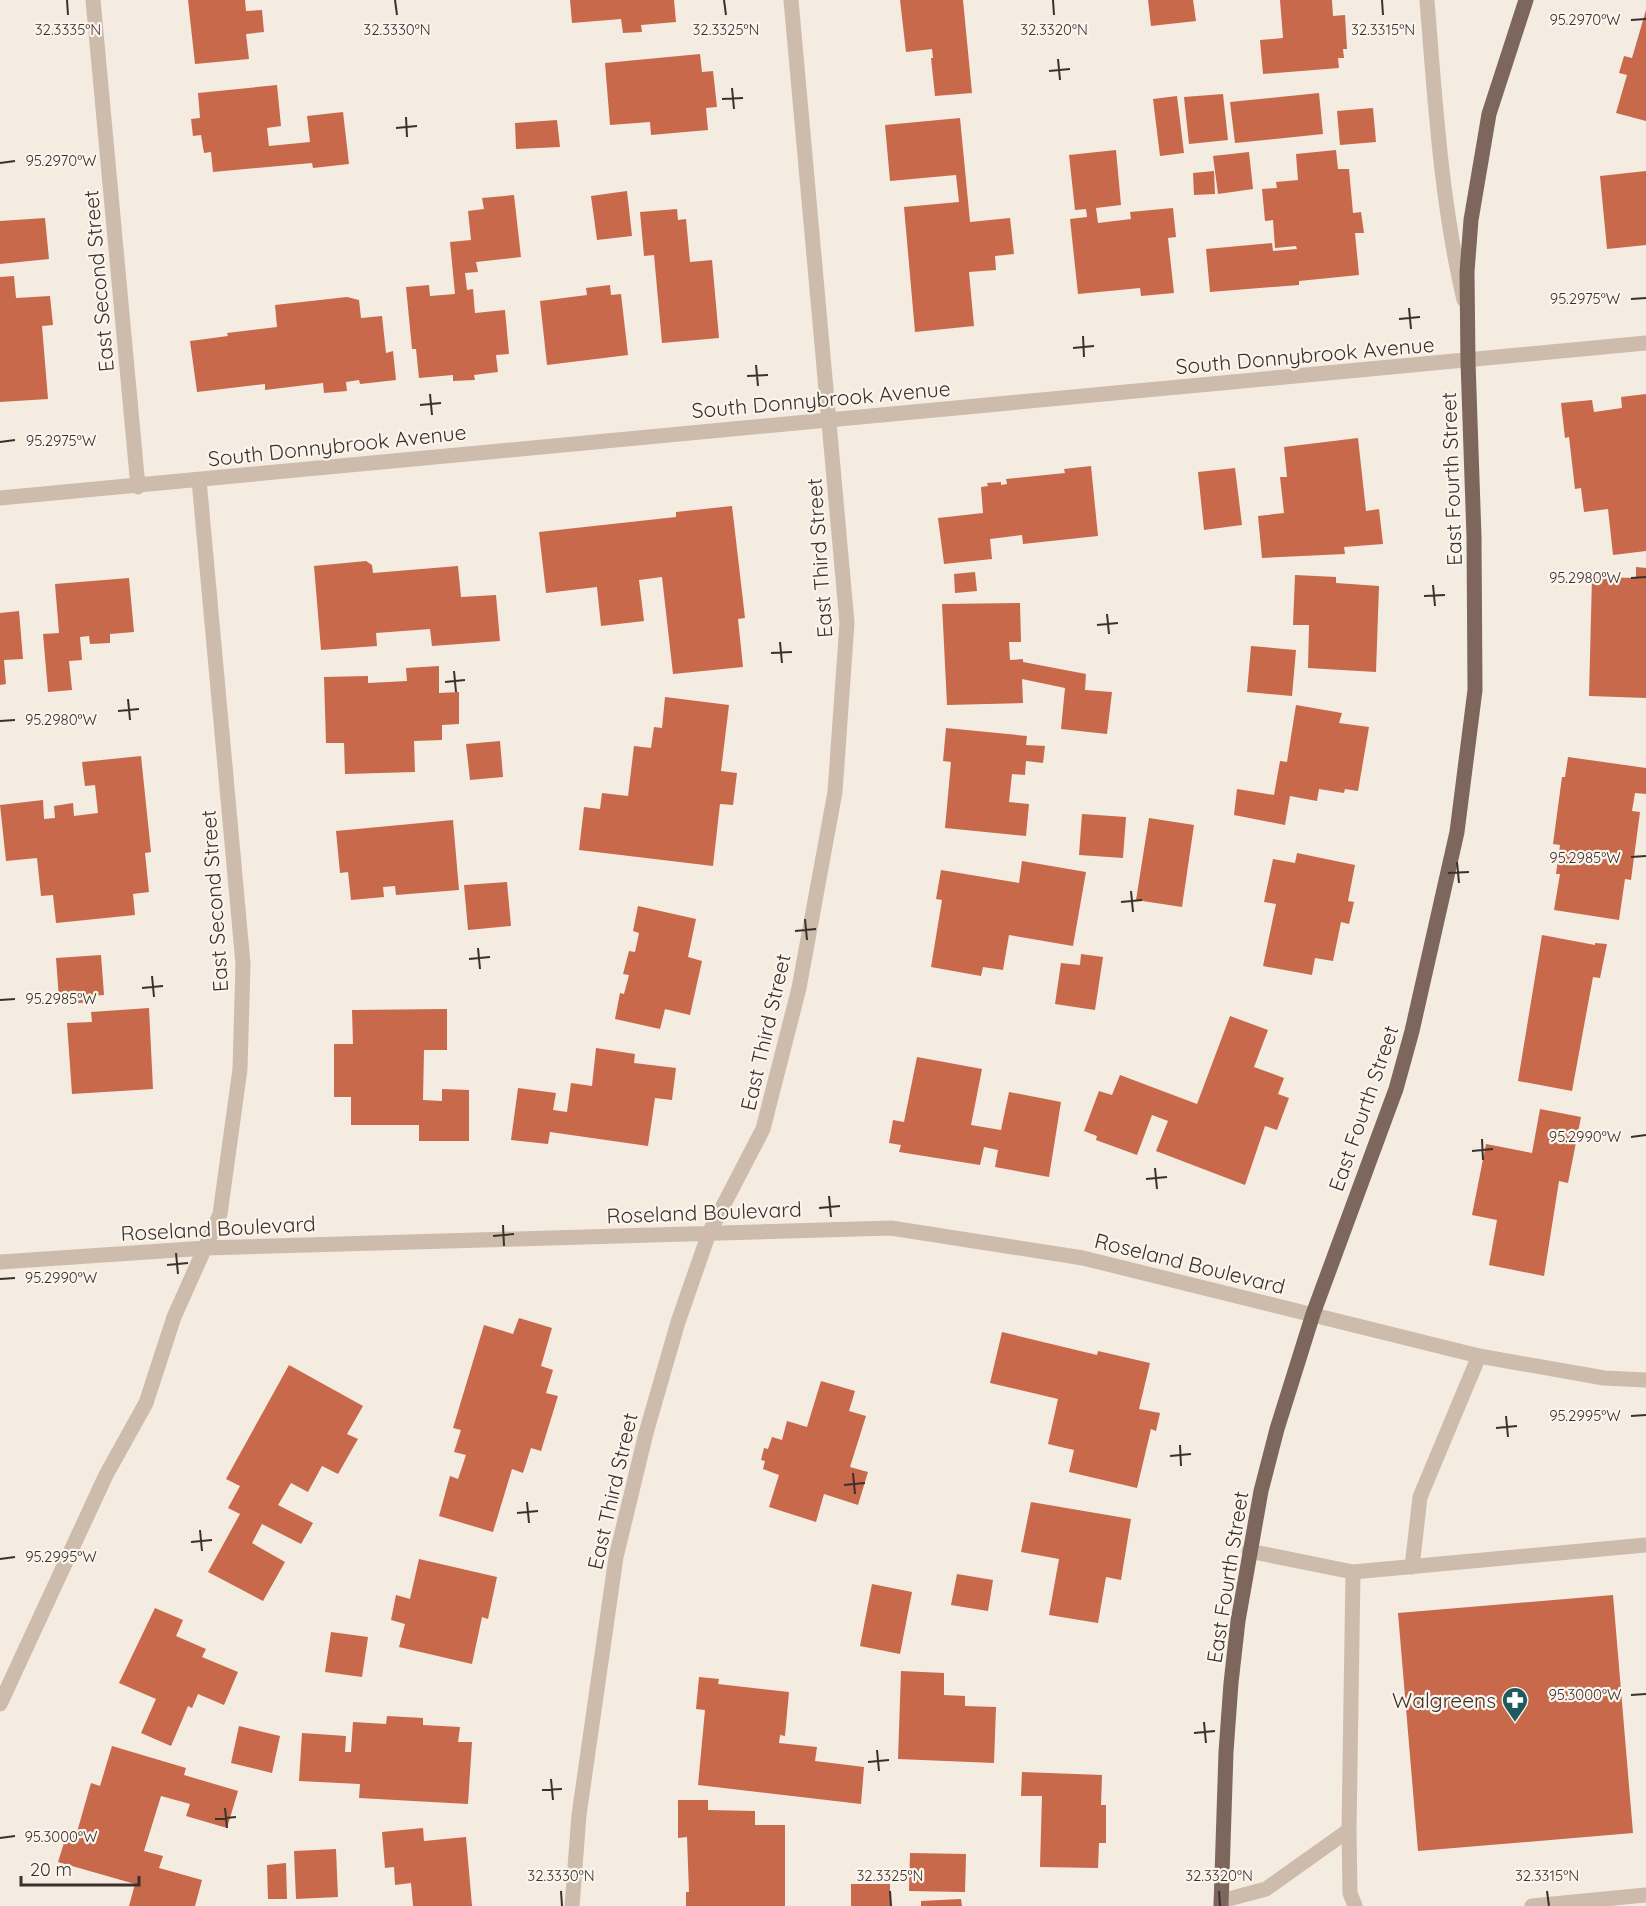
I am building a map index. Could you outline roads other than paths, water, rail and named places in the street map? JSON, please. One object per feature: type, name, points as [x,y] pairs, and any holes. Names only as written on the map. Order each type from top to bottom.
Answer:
[{"type":"main road","name":"East Fourth Street","points":[[1221,1903],[1229,1717],[1238,1621],[1249,1551],[1277,1430],[1313,1314],[1335,1247],[1396,1089],[1412,1031],[1457,832],[1474,690],[1474,537],[1467,313],[1471,220],[1489,114],[1526,0]]},
{"type":"street","name":"East Second Street","points":[[93,0],[138,487]]},
{"type":"street","name":"East Third Street","points":[[572,1906],[579,1815],[616,1557],[646,1433],[678,1322],[708,1233],[763,1129],[799,988],[835,792],[847,623],[791,0]]},
{"type":"street","name":"East Fourth Street","points":[[1427,0],[1442,177],[1453,252],[1467,313]]},
{"type":"street","name":"South Donnybrook Avenue","points":[[0,498],[138,487],[830,418],[1468,362],[1646,343]]},
{"type":"street","name":"East Second Street","points":[[0,1704],[106,1475],[146,1403],[174,1317],[220,1214],[240,1069],[243,964],[199,480]]},
{"type":"street","name":"Roseland Boulevard","points":[[0,1262],[206,1248],[891,1228],[1083,1258],[1479,1356],[1604,1378],[1646,1380]]},
{"type":"street","points":[[1412,1567],[1420,1497],[1479,1356]]},
{"type":"street","points":[[1249,1551],[1353,1572],[1646,1545]]},
{"type":"street","points":[[1353,1572],[1349,1830],[1350,1893],[1354,1906]]},
{"type":"street","points":[[1221,1903],[1266,1889],[1349,1830]]},
{"type":"street","points":[[1532,1906],[1646,1895]]},
{"type":"place","name":"Walgreens","points":[[1515,1723]]}]
